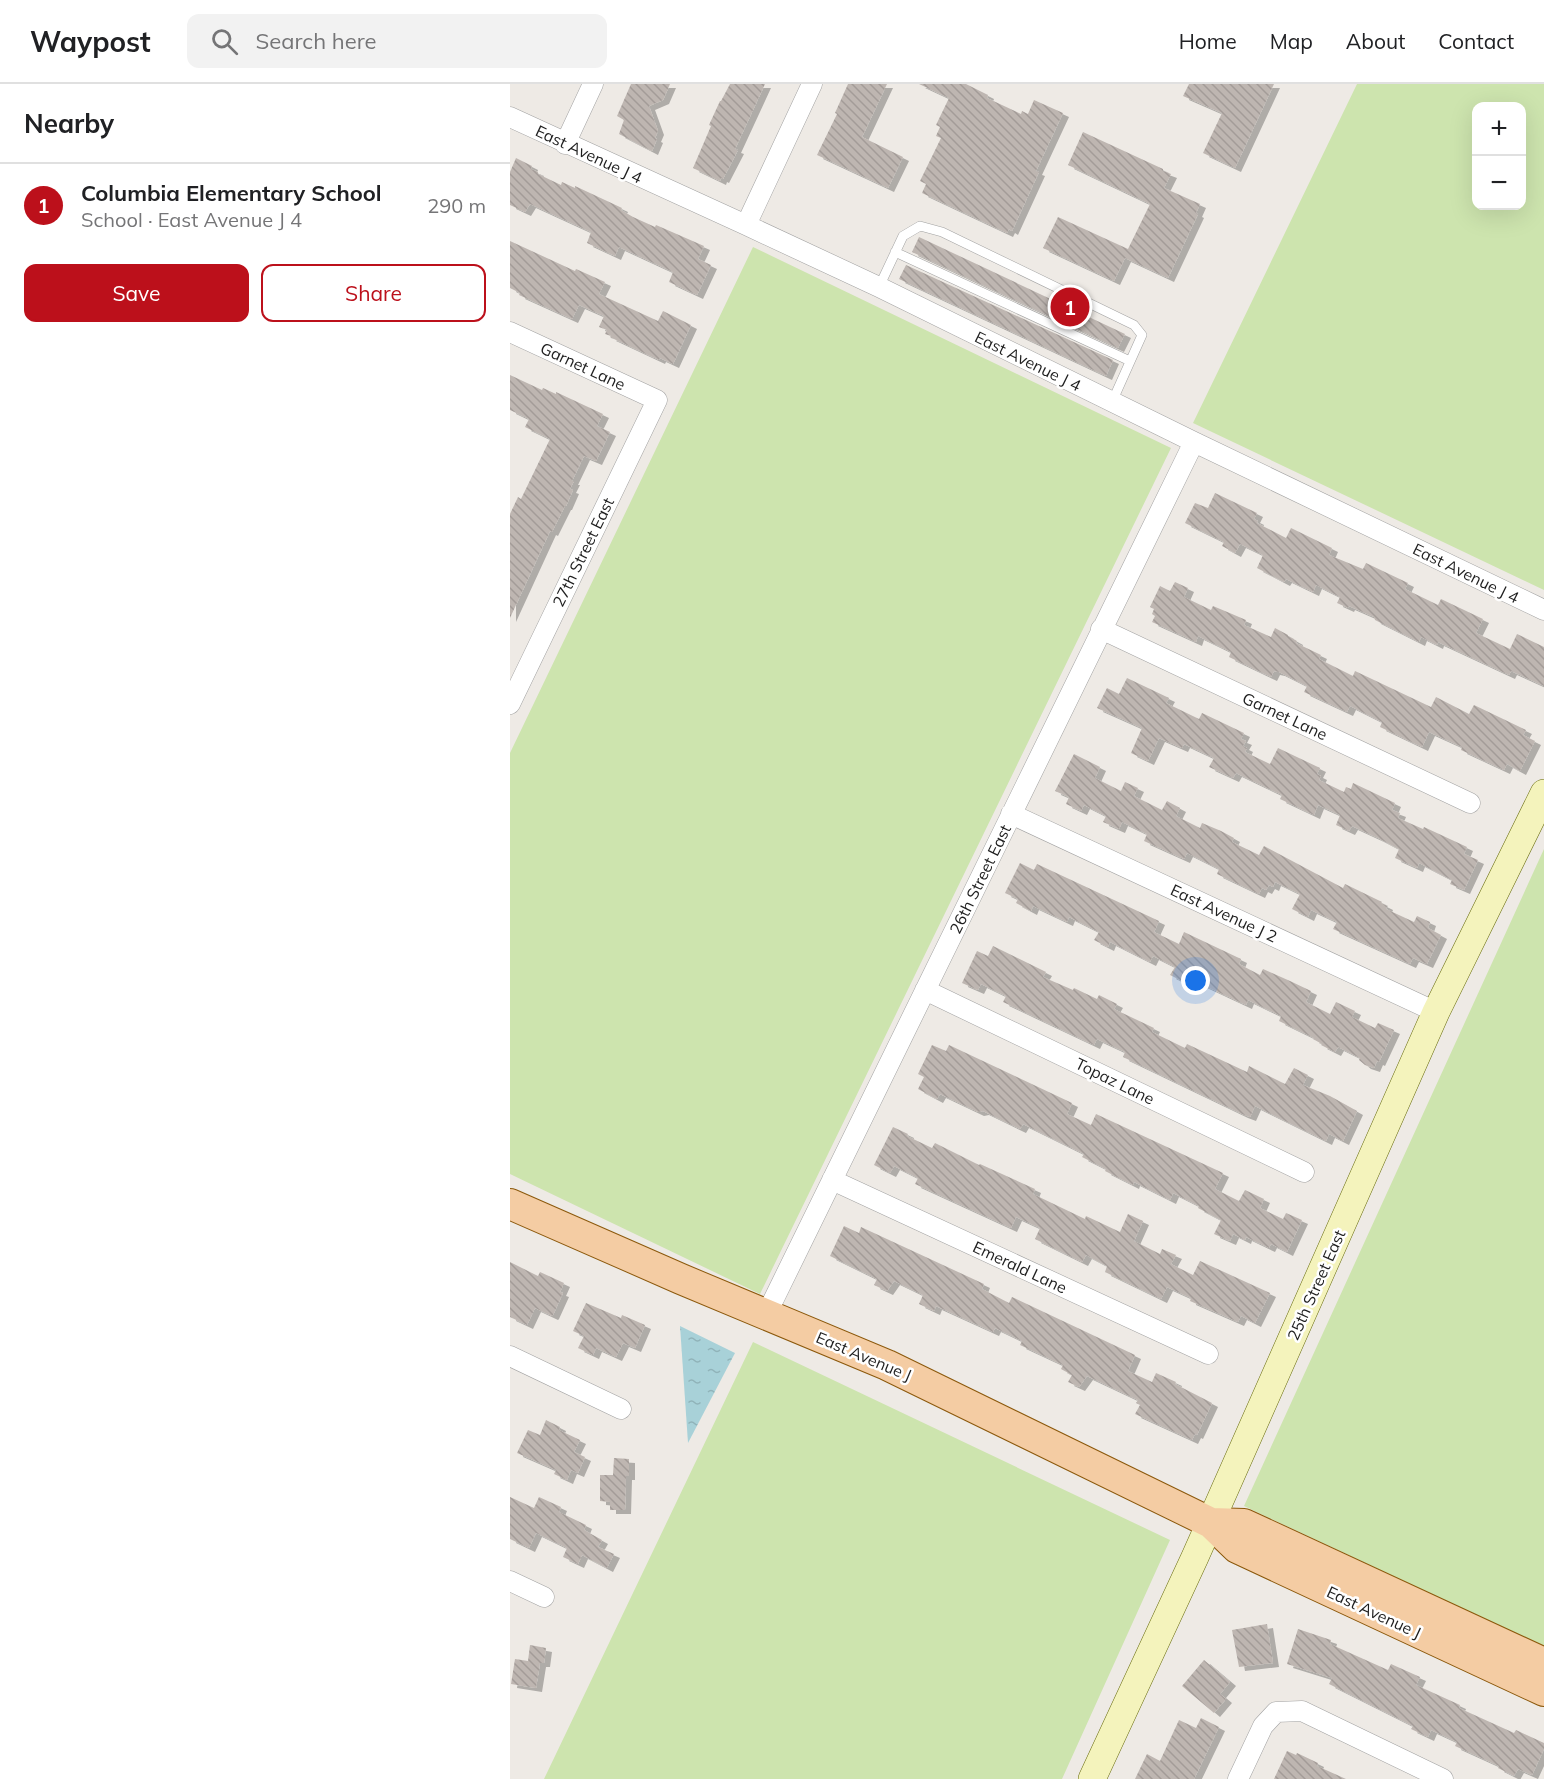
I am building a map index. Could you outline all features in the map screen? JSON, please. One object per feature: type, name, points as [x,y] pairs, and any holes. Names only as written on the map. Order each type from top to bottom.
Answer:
[{"type":"main road","name":"East Avenue J","points":[[510,1204],[681,1280],[887,1365],[1211,1523],[1237,1548],[1544,1691]]},
{"type":"main road","name":"East Avenue J","points":[[1211,1523],[1244,1524],[1544,1663]]},
{"type":"street","points":[[565,144],[593,84]]},
{"type":"street","points":[[746,225],[812,84]]},
{"type":"street","name":"East Avenue J 4","points":[[510,117],[879,287],[1544,610]]},
{"type":"street","name":"Garnet Lane","points":[[510,332],[657,400]]},
{"type":"street","name":"27th Street East","points":[[510,704],[518,663],[657,400]]},
{"type":"street","name":"26th Street East","points":[[766,1315],[1194,442]]},
{"type":"street","name":"Garnet Lane","points":[[1101,629],[1470,803]]},
{"type":"street","name":"25th Street East","points":[[1092,1779],[1211,1523],[1436,1012],[1544,792]]},
{"type":"street","name":"East Avenue J 2","points":[[1011,814],[1436,1012]]},
{"type":"street","name":"Topaz Lane","points":[[925,990],[1304,1172]]},
{"type":"street","name":"Emerald Lane","points":[[832,1180],[1208,1354]]},
{"type":"street","points":[[510,1356],[621,1409]]},
{"type":"street","points":[[510,1581],[544,1597]]},
{"type":"street","points":[[1238,1779],[1263,1726],[1276,1712],[1302,1711],[1443,1779]]},
{"type":"lane","points":[[879,287],[903,236],[920,226],[942,232],[1134,325],[1142,335],[1112,402]]},
{"type":"lane","points":[[895,252],[1130,361]]},
{"type":"green space","points":[[1357,84],[1544,84],[1544,590],[1193,423]]},
{"type":"green space","points":[[753,247],[1171,448],[760,1294],[510,1174],[510,753]]},
{"type":"green space","points":[[1544,849],[1544,1647],[1244,1506]]},
{"type":"green space","points":[[753,1342],[1170,1540],[1062,1779],[544,1779]]},
{"type":"water","points":[[680,1326],[735,1353],[688,1443]]},
{"type":"building","points":[[631,84],[670,84],[663,100],[649,106],[658,131],[652,151],[619,134],[624,120],[617,116]]},
{"type":"building","points":[[730,84],[765,84],[735,149],[738,150],[720,181],[693,168],[711,126],[709,125]]},
{"type":"building","points":[[848,84],[887,84],[862,137],[903,157],[888,188],[817,155],[837,114],[835,113]]},
{"type":"building","points":[[919,84],[966,84],[988,95],[987,98],[1021,114],[1022,111],[1028,114],[1034,100],[1063,113],[1012,231],[1009,229],[1007,233],[922,193],[926,184],[920,181],[941,138],[936,136],[940,127],[936,125],[949,98]]},
{"type":"building","points":[[1189,84],[1274,84],[1235,168],[1203,153],[1222,113],[1183,96]]},
{"type":"building","points":[[1083,132],[1163,169],[1171,174],[1164,188],[1200,204],[1196,213],[1198,214],[1168,278],[1125,258],[1114,281],[1043,248],[1058,217],[1128,249],[1150,204],[1068,165]]},
{"type":"building","points":[[516,158],[532,166],[531,169],[538,174],[561,185],[562,182],[575,188],[575,186],[622,208],[621,210],[633,217],[704,246],[698,259],[711,265],[697,295],[669,282],[673,272],[619,247],[615,256],[587,243],[591,232],[530,204],[525,212],[510,205],[510,172]]},
{"type":"building","points":[[919,237],[1125,334],[1118,348],[912,252]]},
{"type":"building","points":[[510,241],[605,282],[599,294],[658,321],[663,311],[691,325],[673,364],[660,358],[659,360],[605,334],[607,330],[599,327],[604,316],[579,305],[572,319],[519,295],[520,293],[510,288]]},
{"type":"building","points":[[906,265],[1113,360],[1106,376],[899,279]]},
{"type":"building","points":[[510,375],[542,390],[543,388],[556,394],[556,392],[603,414],[597,426],[610,432],[596,461],[584,456],[572,481],[574,481],[570,489],[573,490],[566,506],[552,532],[550,531],[510,618],[510,514],[518,497],[521,499],[550,439],[525,427],[529,419],[510,410]]},
{"type":"building","points":[[1215,493],[1257,513],[1254,519],[1258,521],[1257,523],[1286,538],[1291,528],[1332,548],[1329,555],[1363,569],[1366,563],[1408,583],[1405,589],[1438,605],[1441,599],[1483,619],[1476,633],[1510,649],[1517,634],[1544,647],[1544,686],[1511,671],[1509,675],[1438,642],[1437,645],[1421,637],[1419,642],[1375,620],[1374,617],[1337,603],[1340,597],[1316,585],[1313,592],[1286,579],[1284,582],[1257,568],[1263,555],[1240,544],[1235,553],[1222,546],[1224,542],[1185,523],[1195,503],[1208,508]]},
{"type":"building","points":[[1175,582],[1188,588],[1184,597],[1211,610],[1213,606],[1246,620],[1244,625],[1271,637],[1275,628],[1297,641],[1296,643],[1321,655],[1319,659],[1353,676],[1355,671],[1431,707],[1436,697],[1469,714],[1474,705],[1526,730],[1523,735],[1535,741],[1520,771],[1507,764],[1504,770],[1429,732],[1422,747],[1380,727],[1382,722],[1350,706],[1347,712],[1304,692],[1307,686],[1279,672],[1274,671],[1271,677],[1229,657],[1231,652],[1198,636],[1196,642],[1152,622],[1155,616],[1152,614],[1154,609],[1150,607],[1160,586],[1170,591]]},
{"type":"building","points":[[1127,678],[1169,698],[1166,703],[1199,719],[1202,713],[1244,733],[1241,739],[1246,741],[1243,746],[1247,748],[1245,752],[1270,764],[1278,748],[1320,768],[1317,774],[1321,776],[1319,780],[1344,792],[1346,787],[1351,789],[1353,783],[1395,803],[1392,810],[1400,813],[1398,818],[1467,847],[1464,854],[1478,860],[1464,890],[1450,884],[1452,880],[1419,863],[1417,868],[1395,858],[1399,849],[1378,838],[1352,826],[1349,831],[1336,825],[1340,815],[1318,805],[1314,815],[1280,799],[1282,795],[1236,773],[1233,778],[1209,767],[1214,758],[1184,744],[1182,748],[1159,738],[1148,761],[1131,753],[1142,728],[1097,708],[1107,688],[1119,694]]},
{"type":"building","points":[[1074,754],[1100,767],[1095,778],[1121,791],[1125,782],[1138,788],[1134,796],[1162,810],[1167,801],[1180,808],[1176,816],[1200,828],[1202,823],[1221,831],[1234,838],[1232,842],[1259,855],[1264,846],[1343,888],[1345,884],[1382,902],[1387,906],[1386,909],[1414,922],[1417,916],[1430,922],[1428,928],[1441,935],[1427,964],[1413,958],[1410,964],[1333,929],[1337,922],[1311,910],[1308,917],[1292,909],[1300,894],[1275,882],[1273,887],[1269,885],[1266,890],[1262,888],[1259,894],[1217,874],[1219,869],[1187,853],[1184,859],[1144,841],[1147,834],[1122,822],[1119,829],[1103,822],[1106,816],[1084,805],[1081,811],[1066,804],[1069,797],[1055,791]]},
{"type":"building","points":[[1020,863],[1034,870],[1037,864],[1159,921],[1154,932],[1179,944],[1184,932],[1241,959],[1239,964],[1260,975],[1263,969],[1311,991],[1306,1002],[1330,1014],[1336,1002],[1355,1011],[1352,1017],[1375,1028],[1378,1023],[1394,1030],[1379,1062],[1377,1061],[1374,1068],[1365,1065],[1359,1060],[1360,1058],[1338,1047],[1335,1052],[1321,1045],[1314,1038],[1279,1021],[1281,1016],[1248,1000],[1246,1005],[1186,977],[1184,982],[1170,975],[1175,967],[1153,956],[1150,962],[1110,942],[1108,947],[1094,940],[1099,932],[1069,917],[1067,922],[1033,906],[1031,911],[1016,903],[1018,899],[1005,893]]},
{"type":"building","points":[[993,946],[1046,972],[1043,977],[1097,999],[1099,995],[1117,1004],[1114,1009],[1154,1028],[1152,1032],[1185,1048],[1187,1044],[1247,1072],[1249,1066],[1285,1084],[1294,1068],[1308,1075],[1303,1085],[1330,1096],[1357,1111],[1343,1141],[1329,1134],[1326,1141],[1255,1106],[1250,1117],[1242,1114],[1123,1057],[1125,1052],[1097,1039],[1094,1045],[1003,1002],[1006,996],[981,984],[978,990],[962,983],[977,951],[988,956]]},
{"type":"building","points":[[932,1045],[946,1051],[949,1045],[1072,1103],[1067,1114],[1091,1125],[1096,1114],[1223,1173],[1215,1189],[1239,1201],[1245,1190],[1264,1199],[1260,1208],[1283,1219],[1286,1213],[1302,1220],[1287,1252],[1271,1244],[1269,1248],[1246,1237],[1245,1240],[1233,1234],[1230,1241],[1214,1234],[1221,1220],[1173,1193],[1170,1200],[1134,1182],[1133,1185],[1082,1157],[1084,1154],[1023,1124],[1020,1129],[940,1094],[937,1099],[918,1089],[924,1077],[918,1074]]},
{"type":"building","points":[[893,1127],[932,1148],[935,1143],[1035,1189],[1033,1194],[1085,1219],[1086,1216],[1120,1232],[1128,1214],[1143,1221],[1134,1241],[1160,1254],[1162,1249],[1176,1255],[1171,1264],[1193,1275],[1200,1261],[1270,1293],[1255,1323],[1241,1316],[1238,1322],[1190,1301],[1191,1298],[1167,1287],[1161,1299],[1105,1272],[1107,1266],[1086,1255],[1082,1262],[1035,1239],[1040,1228],[1016,1217],[1011,1228],[915,1184],[918,1178],[894,1166],[890,1173],[874,1165]]},
{"type":"building","points":[[844,1226],[859,1233],[861,1227],[984,1284],[982,1289],[1009,1303],[1012,1297],[1135,1355],[1128,1371],[1152,1382],[1156,1373],[1212,1403],[1197,1435],[1195,1434],[1192,1440],[1135,1414],[1140,1405],[1136,1403],[1138,1400],[1087,1376],[1079,1387],[1068,1382],[1072,1375],[1061,1369],[1063,1365],[1020,1345],[1022,1341],[995,1328],[993,1332],[936,1306],[934,1311],[919,1304],[923,1295],[894,1281],[887,1291],[874,1285],[877,1279],[830,1256]]},
{"type":"building","points":[[510,1262],[538,1276],[540,1272],[564,1283],[560,1292],[563,1293],[552,1316],[535,1308],[527,1325],[510,1317]]},
{"type":"building","points":[[586,1303],[621,1318],[622,1315],[645,1325],[635,1348],[623,1343],[616,1357],[596,1348],[593,1355],[578,1348],[584,1336],[573,1331]]},
{"type":"building","points":[[546,1420],[560,1427],[559,1430],[580,1440],[574,1452],[585,1457],[578,1473],[571,1470],[567,1480],[554,1474],[556,1470],[517,1453],[528,1430],[540,1435]]},
{"type":"building","points":[[614,1458],[629,1459],[625,1510],[610,1510],[610,1502],[600,1501],[600,1475],[613,1475]]},
{"type":"building","points":[[510,1497],[534,1508],[539,1497],[561,1507],[559,1512],[586,1525],[584,1530],[602,1540],[598,1547],[614,1554],[607,1568],[582,1555],[578,1564],[563,1557],[567,1548],[536,1533],[529,1548],[510,1539]]},
{"type":"building","points":[[1267,1624],[1273,1663],[1239,1667],[1232,1630]]},
{"type":"building","points":[[1298,1629],[1331,1640],[1330,1644],[1388,1670],[1391,1664],[1420,1677],[1416,1685],[1460,1705],[1459,1708],[1514,1733],[1516,1730],[1544,1743],[1544,1749],[1532,1775],[1518,1769],[1514,1776],[1498,1768],[1499,1766],[1455,1746],[1457,1742],[1431,1730],[1428,1737],[1411,1729],[1413,1726],[1329,1684],[1332,1678],[1287,1664]]},
{"type":"building","points":[[530,1645],[546,1648],[544,1663],[540,1663],[536,1688],[511,1684],[515,1659],[528,1661]]},
{"type":"building","points":[[1204,1660],[1230,1682],[1220,1694],[1226,1699],[1214,1713],[1182,1686]]},
{"type":"building","points":[[1201,1718],[1219,1727],[1194,1779],[1135,1779],[1147,1754],[1160,1761],[1179,1720],[1196,1728]]},
{"type":"building","points":[[1287,1751],[1296,1755],[1297,1753],[1318,1763],[1317,1766],[1346,1779],[1274,1779]]},
{"type":"place","name":"Columbia Elementary School","points":[[1070,307]]}]
